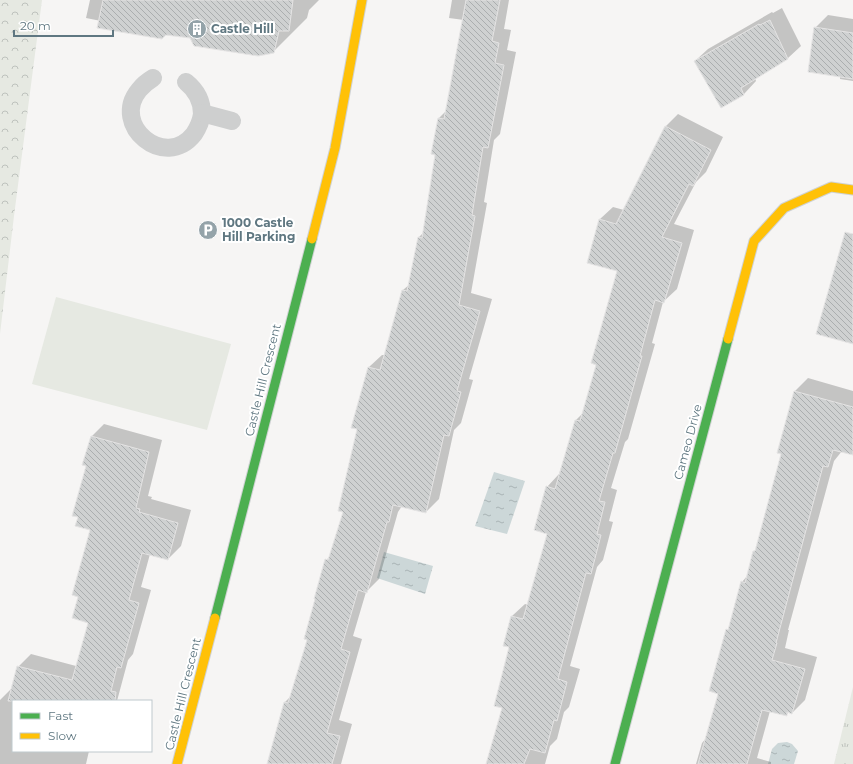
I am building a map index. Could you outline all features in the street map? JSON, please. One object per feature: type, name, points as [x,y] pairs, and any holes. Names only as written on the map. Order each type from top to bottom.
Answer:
[{"type":"street","name":"Castle Hill Crescent","points":[[177,764],[335,148],[362,0]]},
{"type":"street","name":"Cameo Drive","points":[[615,764],[754,241],[784,208],[831,187],[853,190]]},
{"type":"lane","points":[[153,78],[138,90],[133,100],[131,111],[133,123],[138,133],[147,142],[163,147],[180,144],[190,138],[198,129],[202,113],[201,106],[198,95],[186,82]]},
{"type":"lane","points":[[202,113],[232,121]]},
{"type":"green space","points":[[0,0],[42,0],[0,334]]},
{"type":"green space","points":[[56,297],[231,344],[207,430],[32,384]]},
{"type":"green space","points":[[853,687],[853,764],[834,764]]},
{"type":"water","points":[[494,472],[525,481],[507,534],[475,526]]},
{"type":"water","points":[[384,552],[433,566],[425,594],[377,578]]},
{"type":"water","points":[[787,742],[792,744],[798,751],[794,764],[768,764],[772,749],[778,743]]},
{"type":"building","name":"Castle Hill","points":[[103,0],[293,0],[289,31],[279,31],[274,53],[258,56],[194,46],[190,38],[166,35],[162,39],[97,28]]},
{"type":"building","points":[[466,0],[500,0],[492,41],[499,43],[495,63],[504,65],[488,148],[483,147],[472,215],[475,216],[459,305],[480,311],[457,391],[461,392],[449,436],[444,435],[426,513],[393,505],[367,593],[358,590],[341,649],[350,652],[327,733],[340,736],[332,764],[267,764],[284,702],[288,703],[307,640],[304,639],[325,559],[328,560],[343,512],[338,511],[357,429],[351,428],[368,367],[380,370],[402,290],[407,291],[418,237],[422,238],[435,155],[431,154],[438,118],[444,119]]},
{"type":"building","points":[[770,20],[788,59],[741,88],[744,95],[721,108],[694,61],[759,24],[760,25]]},
{"type":"building","points":[[814,27],[853,33],[853,79],[808,72]]},
{"type":"building","points":[[665,126],[711,150],[693,186],[689,184],[662,237],[682,243],[664,303],[655,300],[640,356],[642,356],[615,453],[613,453],[599,501],[605,502],[597,534],[601,535],[591,574],[586,573],[558,679],[567,682],[557,721],[554,720],[545,753],[530,749],[524,764],[486,764],[502,708],[494,706],[509,647],[503,646],[511,616],[523,619],[547,534],[534,530],[546,486],[555,489],[575,420],[580,421],[596,365],[591,363],[617,271],[587,263],[599,219],[616,224]]},
{"type":"building","points":[[845,232],[853,234],[853,344],[816,334]]},
{"type":"building","points":[[794,391],[853,407],[853,455],[833,450],[828,467],[823,466],[772,660],[805,669],[792,714],[787,712],[787,716],[762,710],[747,764],[698,764],[718,694],[709,691],[726,629],[728,630],[741,581],[745,583],[753,551],[755,551],[781,454],[777,453]]},
{"type":"building","points":[[91,436],[149,452],[136,508],[140,509],[139,512],[178,523],[168,560],[142,553],[129,600],[139,603],[121,668],[117,667],[111,691],[116,692],[115,700],[8,701],[17,666],[72,680],[88,623],[72,618],[78,597],[72,595],[90,530],[75,526],[78,517],[72,516],[86,466],[82,465]]},
{"type":"traffic: fast","points":[[215,618],[312,239]]},
{"type":"traffic: fast","points":[[615,764],[728,339]]},
{"type":"traffic: slow","points":[[312,239],[335,148],[362,0]]},
{"type":"traffic: slow","points":[[728,339],[754,241],[784,208],[831,187],[853,190]]},
{"type":"traffic: slow","points":[[177,764],[215,618]]},
{"type":"place","name":"Castle Hill","points":[[197,29]]},
{"type":"place","name":"1000 Castle Hill Parking","points":[[208,230]]}]
